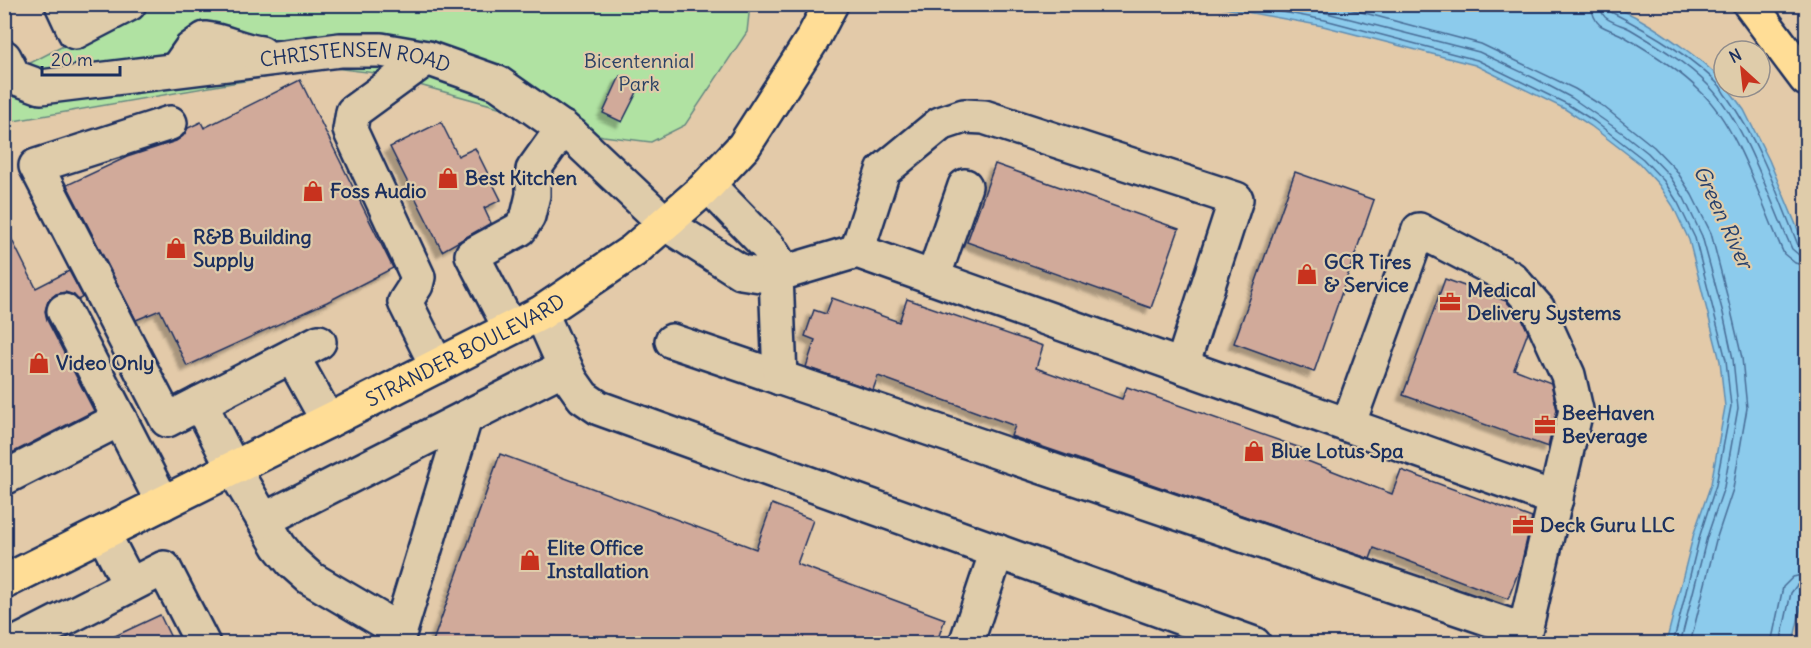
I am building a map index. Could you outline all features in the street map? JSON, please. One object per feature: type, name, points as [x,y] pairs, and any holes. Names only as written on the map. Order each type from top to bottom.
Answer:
[{"type":"main road","name":"STRANDER BOULEVARD","points":[[4,582],[540,313],[633,251],[708,185],[744,146],[812,40],[831,4]]},
{"type":"main road","points":[[1750,4],[1806,78]]},
{"type":"street","points":[[62,4],[75,32],[129,4]]},
{"type":"street","name":"CHRISTENSEN ROAD","points":[[4,57],[15,77],[41,87],[177,69],[191,49],[205,39],[219,40],[246,51],[289,55],[340,50],[381,50],[427,58],[498,83],[563,128],[666,224],[741,272],[760,276],[776,275]]},
{"type":"street","points":[[427,58],[353,112],[350,130],[418,277],[416,285],[405,302],[437,366]]},
{"type":"street","points":[[857,251],[883,171],[940,124],[963,116],[984,117],[1236,199],[1182,366]]},
{"type":"street","points":[[170,123],[36,166],[166,420],[306,349],[328,421]]},
{"type":"street","points":[[510,328],[472,255],[520,229],[528,216],[533,195],[533,170],[563,128]]},
{"type":"street","points":[[708,185],[776,258],[780,378]]},
{"type":"street","points":[[933,278],[965,186]]},
{"type":"street","points":[[672,340],[1524,631],[1576,410],[1568,375],[1538,309],[1511,278],[1419,230],[1348,425]]},
{"type":"street","points":[[776,275],[857,251],[1556,499]]},
{"type":"street","points":[[64,311],[163,503]]},
{"type":"street","points":[[540,313],[565,367],[583,397],[599,408],[1254,644]]},
{"type":"street","points":[[264,520],[565,367]]},
{"type":"street","points":[[200,403],[233,468],[279,546],[292,562],[310,578],[400,631],[465,418]]},
{"type":"street","points":[[4,478],[120,419]]},
{"type":"street","points":[[103,533],[130,585]]},
{"type":"street","points":[[966,644],[997,551]]},
{"type":"street","points":[[15,644],[164,568],[203,644]]},
{"type":"green space","name":"Bicentennial Park","points":[[143,5],[750,5],[747,32],[685,125],[651,142],[603,136],[376,73],[325,67],[8,122],[5,116],[5,76]]},
{"type":"water","name":"Green River","points":[[1208,5],[1608,5],[1634,16],[1699,59],[1712,71],[1712,99],[1736,99],[1744,110],[1769,160],[1806,249],[1806,584],[1793,643],[1666,643],[1694,533],[1711,484],[1725,407],[1720,361],[1689,240],[1673,206],[1659,185],[1639,163],[1565,109],[1475,65],[1323,26]]},
{"type":"building","points":[[620,76],[640,86],[622,122],[603,113]]},
{"type":"building","points":[[300,80],[393,268],[327,302],[187,366],[160,310],[136,320],[67,185],[127,157],[176,141],[188,128],[201,122],[204,128]]},
{"type":"building","name":"Best Kitchen","points":[[441,122],[458,156],[475,148],[501,200],[484,208],[491,223],[442,251],[390,147]]},
{"type":"building","points":[[995,164],[1179,229],[1151,308],[967,242]]},
{"type":"building","points":[[1295,172],[1374,200],[1314,372],[1234,343]]},
{"type":"building","name":"Video Only","points":[[4,224],[36,288],[69,271],[83,297],[78,300],[74,295],[65,292],[56,294],[48,301],[45,311],[47,320],[94,411],[4,457]]},
{"type":"building","points":[[1445,279],[1506,301],[1522,319],[1528,332],[1514,369],[1551,383],[1557,410],[1548,447],[1403,395]]},
{"type":"building","points":[[832,298],[899,322],[907,299],[1043,346],[1036,368],[1122,399],[1127,387],[1309,451],[1305,460],[1392,494],[1401,470],[1532,518],[1521,565],[1508,599],[1374,548],[1370,559],[1011,436],[1015,426],[878,376],[873,390],[806,367],[815,340],[805,336],[814,310],[826,314]]},
{"type":"building","points":[[500,454],[756,549],[772,504],[813,520],[797,564],[945,619],[936,644],[432,644]]},
{"type":"building","points":[[160,615],[174,644],[98,644]]},
{"type":"place","name":"Best Kitchen","points":[[448,178]]},
{"type":"place","name":"Foss Audio","points":[[313,191]]},
{"type":"place","name":"R&B Building Supply","points":[[176,248]]},
{"type":"place","name":"GCR Tires & Service","points":[[1307,274]]},
{"type":"place","name":"Medical Delivery Systems","points":[[1450,302]]},
{"type":"place","name":"Video Only","points":[[39,363]]},
{"type":"place","name":"BeeHaven Beverage","points":[[1545,425]]},
{"type":"place","name":"Blue Lotus Spa","points":[[1254,451]]},
{"type":"place","name":"Deck Guru LLC","points":[[1523,525]]},
{"type":"place","name":"Elite Office Installation","points":[[530,560]]}]
